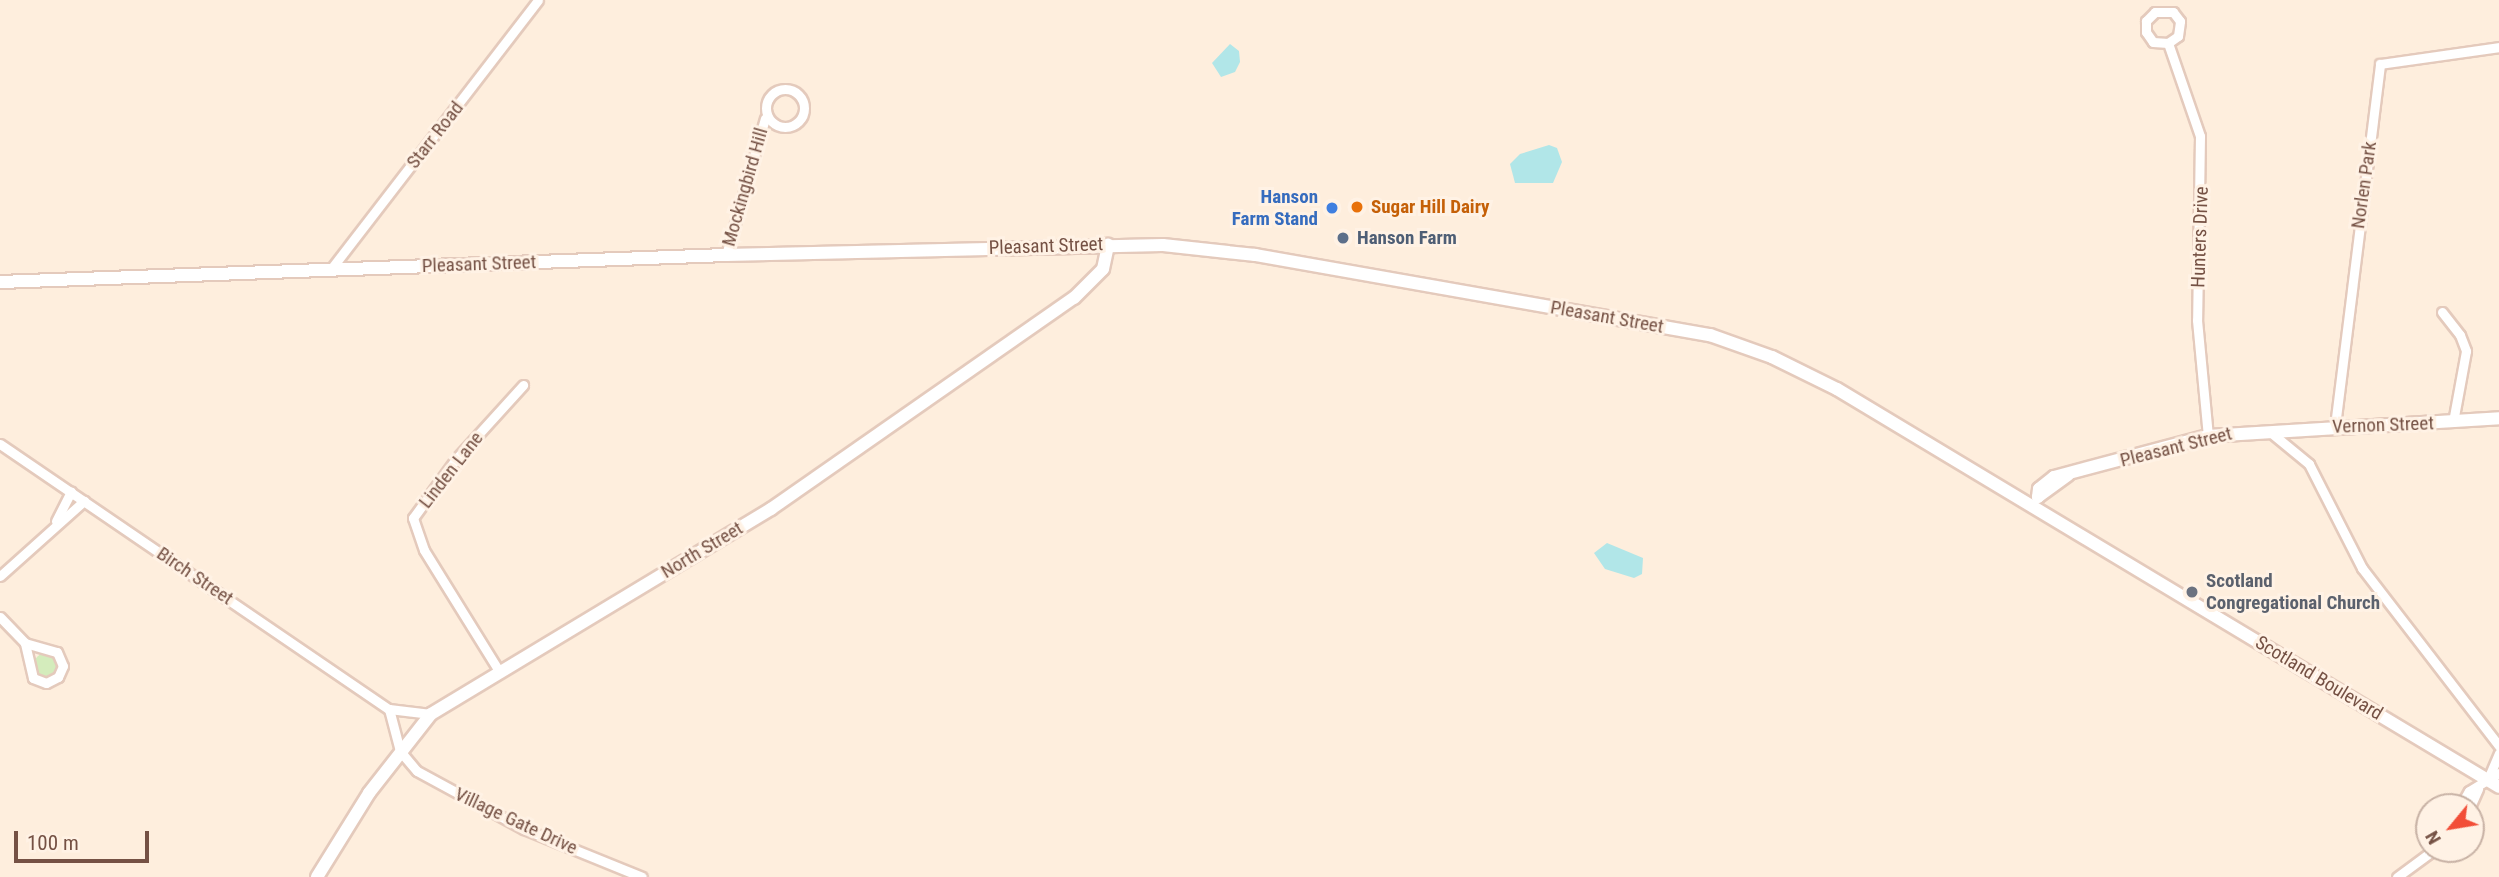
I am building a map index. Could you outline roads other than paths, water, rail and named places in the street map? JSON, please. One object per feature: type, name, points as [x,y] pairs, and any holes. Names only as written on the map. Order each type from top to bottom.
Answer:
[{"type":"main road","name":"Pleasant Street","points":[[0,282],[726,255],[1108,245],[1255,255],[1710,335],[1772,357],[1837,389],[2034,501],[2048,481],[2208,436],[2267,429]]},
{"type":"main road","name":"North Street","points":[[317,877],[400,751],[431,714],[771,509],[1074,298],[1103,269],[1108,245]]},
{"type":"main road","name":"Vernon Street","points":[[2267,429],[2499,418]]},
{"type":"main road","name":"Scotland Boulevard","points":[[2034,501],[2488,781]]},
{"type":"main road","points":[[2488,781],[2499,787]]},
{"type":"street","name":"Starr Road","points":[[331,269],[538,0]]},
{"type":"street","name":"Hunters Drive","points":[[2155,12],[2173,12],[2180,20],[2179,36],[2168,43],[2154,42],[2146,32],[2146,21],[2155,12]]},
{"type":"street","name":"Hunters Drive","points":[[2168,43],[2200,136],[2197,320],[2208,436]]},
{"type":"street","name":"Norlen Park","points":[[2335,426],[2380,65],[2499,47]]},
{"type":"street","name":"Mockingbird Hill","points":[[726,255],[765,118],[766,102],[776,92],[789,90],[801,96],[804,108],[797,121],[777,126],[765,118]]},
{"type":"street","points":[[2442,312],[2460,335],[2466,351],[2454,422]]},
{"type":"street","name":"Linden Lane","points":[[499,671],[424,550],[413,518],[456,459],[523,385]]},
{"type":"street","points":[[2267,429],[2309,464],[2362,568],[2499,746]]},
{"type":"street","name":"Birch Street","points":[[0,444],[389,709],[431,714]]},
{"type":"street","points":[[55,523],[71,492]]},
{"type":"street","points":[[0,576],[55,523],[84,501]]},
{"type":"street","points":[[0,617],[25,643],[57,652],[63,666],[58,677],[46,683],[33,678],[25,643]]},
{"type":"street","points":[[389,709],[400,751]]},
{"type":"street","name":"Village Gate Drive","points":[[400,751],[417,771],[507,820],[642,877]]},
{"type":"street","points":[[2468,793],[2488,781],[2499,753]]},
{"type":"street","points":[[2397,877],[2416,863]]},
{"type":"water","points":[[1230,44],[1239,51],[1240,62],[1235,72],[1221,77],[1212,63]]},
{"type":"water","points":[[1549,145],[1557,148],[1562,162],[1553,183],[1515,183],[1510,164],[1520,154]]},
{"type":"water","points":[[1607,543],[1643,558],[1642,574],[1634,578],[1605,569],[1594,553]]},
{"type":"place","name":"Sugar Hill Dairy","points":[[1357,207]]},
{"type":"place","name":"Hanson Farm Stand","points":[[1332,208]]},
{"type":"place","name":"Hanson Farm","points":[[1343,238]]},
{"type":"place","name":"Scotland Congregational Church","points":[[2192,592]]}]
